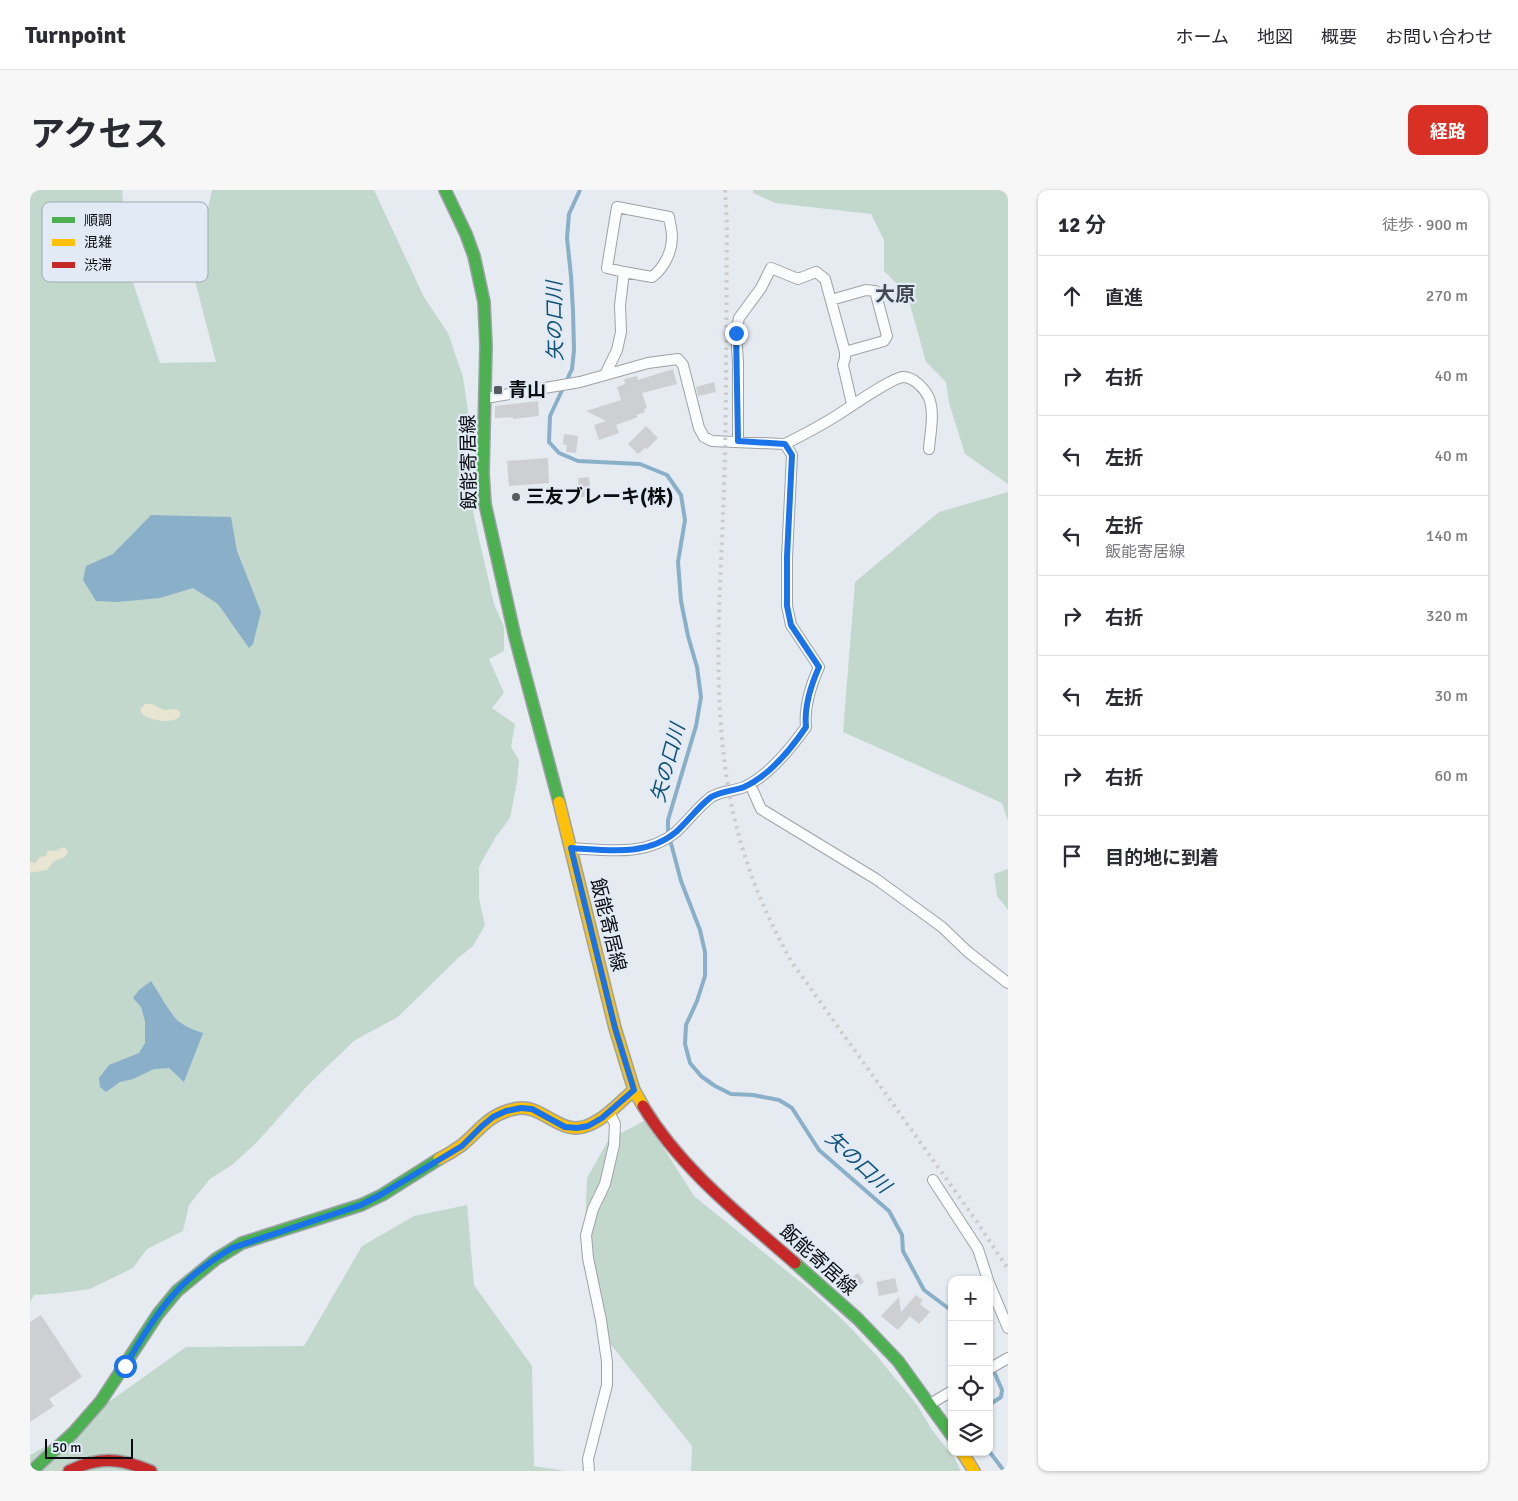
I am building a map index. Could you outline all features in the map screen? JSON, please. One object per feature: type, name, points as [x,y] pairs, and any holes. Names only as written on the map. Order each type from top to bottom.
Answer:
[{"type":"main road","name":"飯能寄居線","points":[[445,190],[472,248],[484,302],[486,398],[483,473],[484,504],[515,637],[571,848],[615,1028],[634,1090],[650,1117],[705,1184],[858,1319],[898,1361],[948,1430]]},
{"type":"main road","points":[[32,1471],[74,1433],[93,1410],[110,1388],[151,1325],[177,1291],[232,1248],[361,1205],[462,1146],[493,1117],[506,1111],[521,1108],[532,1109],[565,1127],[577,1128],[588,1126],[609,1112],[634,1090]]},
{"type":"main road","points":[[965,1456],[974,1471]]},
{"type":"main road","points":[[69,1471],[79,1465],[111,1459],[133,1463],[151,1471]]},
{"type":"street","points":[[617,207],[669,217],[672,238],[667,258],[660,271],[652,277],[624,272],[607,268],[617,207]]},
{"type":"street","points":[[738,441],[736,333],[739,318],[761,288],[771,268],[798,279],[816,272],[825,279],[845,352],[846,358],[843,366],[852,404]]},
{"type":"street","points":[[605,375],[616,350],[621,332],[620,305],[624,272]]},
{"type":"street","points":[[831,300],[866,290],[875,291],[887,336],[884,340],[845,352]]},
{"type":"street","points":[[486,398],[572,383],[648,364],[678,359],[683,365],[699,428],[704,437],[712,441],[785,444],[822,424],[852,404],[903,377],[914,380],[923,388],[929,398],[932,411],[929,449]]},
{"type":"street","points":[[571,848],[632,851],[662,842],[674,833],[712,796],[750,784],[789,752],[806,727],[805,717],[810,691],[819,667],[791,625],[787,606],[787,557],[792,455],[785,444]]},
{"type":"street","points":[[750,784],[761,809],[876,879],[942,927],[968,952],[1008,982]]},
{"type":"street","points":[[589,1471],[588,1459],[607,1385],[607,1362],[601,1320],[588,1258],[586,1235],[594,1209],[605,1184],[614,1145],[615,1124],[609,1112]]},
{"type":"street","points":[[933,1180],[978,1249],[987,1276]]},
{"type":"street","points":[[993,1291],[1008,1328]]},
{"type":"street","points":[[993,1367],[1008,1358]]},
{"type":"street","points":[[930,1404],[948,1393]]},
{"type":"green space","points":[[30,190],[122,190],[123,202],[42,202],[42,282],[133,282],[160,363],[216,362],[195,282],[208,282],[208,207],[212,190],[374,190],[424,297],[448,333],[463,377],[471,432],[470,490],[475,521],[494,604],[504,627],[504,651],[489,659],[504,693],[492,708],[515,724],[511,747],[519,760],[510,818],[495,838],[479,867],[479,898],[485,925],[473,946],[457,959],[398,1017],[355,1040],[308,1085],[257,1142],[232,1165],[210,1179],[189,1205],[183,1231],[147,1249],[133,1268],[90,1289],[34,1295],[30,1302]]},
{"type":"green space","points":[[753,190],[1008,190],[1008,484],[965,454],[949,403],[946,382],[926,362],[907,294],[884,271],[884,240],[871,214],[775,203],[753,193]]},
{"type":"green space","points":[[1008,492],[1008,821],[1002,803],[843,732],[855,582],[939,512]]},
{"type":"green space","points":[[1008,869],[1008,910],[997,896],[994,874]]},
{"type":"green space","points":[[646,1120],[694,1196],[809,1289],[846,1323],[877,1356],[917,1405],[932,1430],[948,1450],[948,1456],[953,1456],[961,1471],[691,1471],[692,1446],[607,1340],[585,1226],[587,1178],[609,1139]]},
{"type":"green space","points":[[467,1205],[474,1285],[532,1366],[534,1466],[566,1471],[30,1471],[30,1455],[48,1445],[186,1347],[304,1346],[362,1246],[414,1216]]},
{"type":"sand","points":[[145,704],[152,704],[164,710],[176,709],[180,712],[180,717],[167,721],[152,719],[143,715],[140,709]]},
{"type":"sand","points":[[64,847],[68,851],[63,858],[54,861],[47,870],[30,873],[30,862],[35,863],[40,857],[47,855],[47,851],[55,851]]},
{"type":"water","points":[[151,515],[231,517],[237,551],[261,612],[253,644],[249,648],[218,604],[193,588],[160,598],[117,602],[96,601],[83,580],[86,566],[113,554]]},
{"type":"water","points":[[151,981],[168,1009],[178,1021],[203,1033],[184,1082],[169,1068],[154,1069],[133,1079],[120,1082],[106,1092],[100,1087],[99,1078],[109,1065],[139,1053],[145,1043],[145,1021],[141,1007],[133,998],[139,990]]},
{"type":"building","points":[[673,369],[677,384],[642,393],[647,408],[644,409],[645,412],[636,415],[638,417],[616,425],[619,433],[599,440],[594,425],[606,421],[586,411],[621,400],[617,387],[625,384],[624,379],[637,376],[638,380]]},
{"type":"building","points":[[714,382],[716,392],[698,396],[696,387]]},
{"type":"building","points":[[538,401],[539,416],[513,419],[513,417],[495,418],[495,406]]},
{"type":"building","points":[[646,426],[658,438],[647,449],[645,448],[638,454],[628,444]]},
{"type":"building","points":[[564,434],[578,436],[576,453],[566,452],[567,445],[563,444]]},
{"type":"building","points":[[548,458],[549,483],[509,486],[507,461]]},
{"type":"building","points":[[589,477],[591,497],[579,497],[578,478]]},
{"type":"building","points":[[858,1273],[864,1282],[853,1291],[846,1282]]},
{"type":"building","points":[[895,1278],[898,1292],[879,1296],[876,1282]]},
{"type":"building","points":[[916,1295],[923,1300],[920,1304],[930,1312],[919,1324],[910,1316],[898,1330],[881,1316],[899,1297],[901,1312]]},
{"type":"building","points":[[41,1315],[82,1377],[49,1399],[54,1406],[30,1422],[30,1322]]},
{"type":"waterway","name":"矢の口川","points":[[580,190],[569,214],[567,238],[573,311],[574,350],[572,369],[550,416],[549,442],[559,453],[578,461],[640,464],[667,475],[681,495],[685,520],[678,562],[681,601],[697,667],[701,697],[696,726],[668,820],[668,832],[681,881],[700,930],[705,952],[705,976],[697,1001],[686,1025],[685,1044],[690,1063],[701,1076],[731,1094],[753,1095],[779,1100],[792,1108],[819,1150],[889,1211],[902,1235],[903,1251],[924,1290],[948,1308]]},
{"type":"waterway","name":"矢の口川","points":[[993,1369],[1002,1390],[1001,1397],[993,1402]]},
{"type":"waterway","name":"矢の口川","points":[[993,1456],[1004,1471]]},
{"type":"railway","points":[[725,190],[727,225],[726,421],[719,677],[723,754],[739,837],[761,900],[791,961],[975,1219],[1008,1269]]},
{"type":"traffic: fast","points":[[445,190],[466,234],[474,256],[484,302],[486,346],[483,473],[485,504],[515,637],[559,802]]},
{"type":"traffic: fast","points":[[32,1471],[73,1433],[101,1401],[158,1314],[177,1291],[216,1259],[242,1243],[361,1205],[382,1195],[439,1159]]},
{"type":"traffic: fast","points":[[795,1263],[858,1319],[898,1361],[948,1430]]},
{"type":"traffic: slow","points":[[559,802],[615,1028],[634,1090],[643,1106]]},
{"type":"traffic: slow","points":[[439,1159],[462,1145],[494,1117],[507,1111],[520,1108],[530,1109],[560,1124],[581,1128],[601,1118],[634,1090]]},
{"type":"traffic: slow","points":[[965,1456],[974,1471]]},
{"type":"traffic: jam","points":[[643,1106],[658,1129],[693,1171],[795,1263]]},
{"type":"traffic: jam","points":[[69,1471],[90,1463],[110,1460],[129,1463],[151,1471]]},
{"type":"place","name":"青山","points":[[498,390]]},
{"type":"place","name":"三友ブレーキ(株)","points":[[516,497]]},
{"type":"district","name":"大原","points":[[895,294]]},
{"type":"route","points":[[125,1366],[171,1297],[232,1248],[361,1205],[462,1146],[493,1117],[506,1111],[521,1108],[532,1109],[565,1127],[577,1128],[588,1126],[602,1118],[634,1090],[615,1028],[571,848],[632,851],[662,842],[681,827],[712,796],[750,784],[789,752],[806,727],[805,717],[810,691],[819,667],[791,625],[787,606],[787,557],[792,455],[785,444],[738,441],[736,333]]}]
